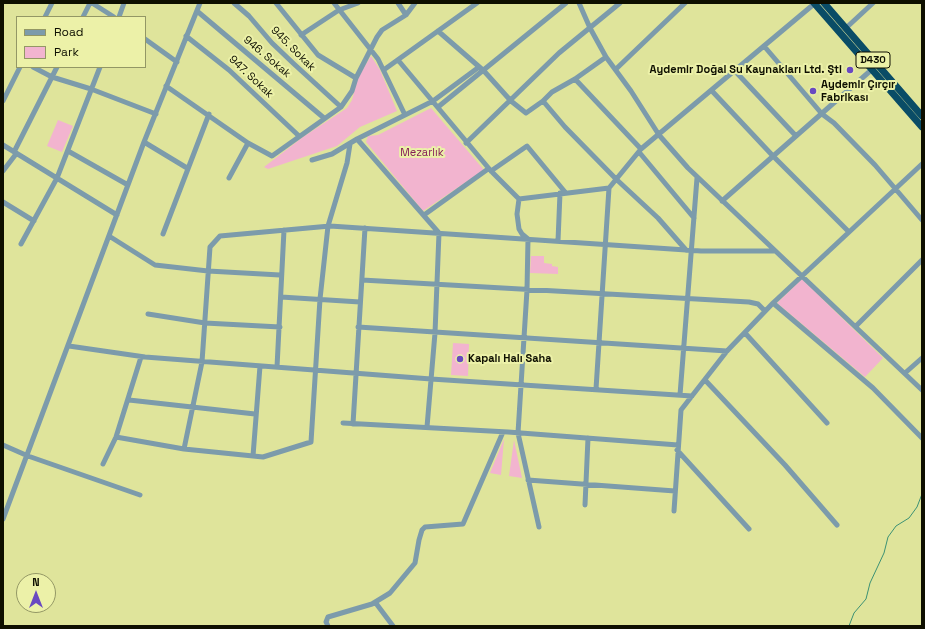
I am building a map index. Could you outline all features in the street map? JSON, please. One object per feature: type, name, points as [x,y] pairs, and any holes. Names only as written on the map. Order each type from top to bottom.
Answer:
[{"type":"highway","name":"D430","points":[[814,3],[922,127]]},
{"type":"highway","name":"D430","points":[[824,3],[922,116]]},
{"type":"street","points":[[46,16],[52,3]]},
{"type":"street","points":[[84,16],[91,3],[112,16]]},
{"type":"street","points":[[119,16],[124,3]]},
{"type":"street","points":[[3,519],[28,456],[116,215],[200,3]]},
{"type":"street","name":"945. Sokak","points":[[234,3],[249,16],[272,43],[341,107]]},
{"type":"street","points":[[276,3],[300,35],[318,55],[356,78]]},
{"type":"street","points":[[334,3],[371,49],[385,70],[405,115]]},
{"type":"street","points":[[300,35],[339,10],[358,3]]},
{"type":"street","points":[[398,3],[406,16]]},
{"type":"street","points":[[166,86],[209,114],[248,143],[272,156],[341,107],[352,91],[356,78],[382,30],[406,16],[415,3]]},
{"type":"street","points":[[385,70],[477,3]]},
{"type":"street","points":[[438,107],[566,3]]},
{"type":"street","points":[[579,3],[590,28],[606,57],[616,69],[659,135],[697,178],[774,251],[802,275],[922,390]]},
{"type":"street","points":[[466,143],[559,53],[620,3]]},
{"type":"street","points":[[616,69],[685,3]]},
{"type":"street","points":[[596,390],[609,188],[640,151],[814,3]]},
{"type":"street","points":[[846,28],[873,3]]},
{"type":"street","name":"946. Sokak","points":[[196,11],[324,118]]},
{"type":"street","points":[[438,31],[479,66],[511,100],[526,113],[543,101],[552,92],[576,79],[606,57]]},
{"type":"street","name":"947. Sokak","points":[[186,36],[229,70],[299,136]]},
{"type":"street","points":[[146,40],[177,62]]},
{"type":"street","points":[[764,46],[822,114],[834,123],[875,165],[922,220]]},
{"type":"street","points":[[398,60],[489,170],[519,199]]},
{"type":"street","points":[[312,160],[332,154],[357,139],[432,101],[479,66]]},
{"type":"street","points":[[3,101],[20,68]]},
{"type":"street","points":[[35,68],[52,77],[91,89],[156,114]]},
{"type":"street","points":[[3,170],[15,153],[56,68]]},
{"type":"street","points":[[21,244],[57,178],[100,68]]},
{"type":"street","points":[[735,71],[796,136]]},
{"type":"street","points":[[722,201],[869,72]]},
{"type":"street","points":[[576,79],[640,151],[694,218]]},
{"type":"street","points":[[712,91],[773,156],[849,232]]},
{"type":"street","points":[[543,101],[616,179],[649,209],[689,250]]},
{"type":"street","points":[[163,234],[187,168],[209,114]]},
{"type":"street","points":[[357,139],[439,233],[435,332],[427,428]]},
{"type":"street","points":[[144,142],[187,168]]},
{"type":"street","points":[[228,178],[248,143]]},
{"type":"street","points":[[116,437],[184,448],[263,457],[311,442],[320,299],[328,226],[350,144]]},
{"type":"street","points":[[3,145],[116,215]]},
{"type":"street","points":[[424,215],[489,170],[527,146],[562,193],[558,241]]},
{"type":"street","points":[[68,151],[128,185]]},
{"type":"street","points":[[674,511],[677,448],[681,410],[727,352],[765,311],[922,164]]},
{"type":"street","points":[[680,395],[688,298],[689,250],[694,218],[697,178]]},
{"type":"street","points":[[519,199],[609,188]]},
{"type":"street","points":[[519,199],[517,214],[519,229],[528,239]]},
{"type":"street","points":[[3,202],[34,221]]},
{"type":"street","points":[[184,448],[194,408],[202,362],[210,247],[220,236],[328,226],[689,250],[774,251]]},
{"type":"street","points":[[353,424],[365,228]]},
{"type":"street","points":[[277,367],[284,230]]},
{"type":"street","points":[[109,236],[155,265],[208,271],[280,275]]},
{"type":"street","points":[[528,239],[527,290],[518,433],[539,527]]},
{"type":"street","points":[[856,326],[922,260]]},
{"type":"street","points":[[362,280],[749,302],[758,304],[765,311]]},
{"type":"street","points":[[281,296],[360,302]]},
{"type":"street","points":[[773,303],[873,388],[922,438]]},
{"type":"street","points":[[148,314],[205,323],[280,327]]},
{"type":"street","points":[[358,327],[727,352]]},
{"type":"street","points":[[745,333],[827,423]]},
{"type":"street","points":[[68,346],[141,357],[202,362],[692,396]]},
{"type":"street","points":[[103,464],[116,437],[129,400],[141,357]]},
{"type":"street","points":[[905,373],[922,358]]},
{"type":"street","points":[[253,456],[255,414],[260,366]]},
{"type":"street","points":[[705,380],[785,465],[837,525]]},
{"type":"street","points":[[129,400],[255,414]]},
{"type":"street","points":[[343,423],[588,438],[677,448],[749,529]]},
{"type":"street","points":[[328,626],[326,622],[328,617],[376,602],[390,593],[415,562],[419,540],[424,527],[463,524],[503,432]]},
{"type":"street","points":[[585,505],[588,438]]},
{"type":"street","points":[[3,445],[28,456],[140,496]]},
{"type":"street","points":[[528,480],[675,491]]},
{"type":"street","points":[[376,602],[393,626]]},
{"type":"green space","points":[[371,56],[380,70],[397,111],[360,127],[337,146],[268,169],[264,167],[303,137],[347,108],[352,100],[358,77]]},
{"type":"green space","name":"Mezarlık","points":[[431,108],[484,170],[423,211],[366,142],[368,136],[378,135]]},
{"type":"green space","points":[[58,120],[73,126],[62,152],[47,146]]},
{"type":"green space","points":[[531,256],[544,256],[544,263],[552,264],[552,266],[558,267],[558,274],[530,273]]},
{"type":"green space","points":[[802,279],[883,358],[865,377],[777,303]]},
{"type":"green space","name":"Kapalı Halı Saha","points":[[453,343],[469,344],[468,376],[451,375]]},
{"type":"green space","points":[[504,439],[501,475],[490,473]]},
{"type":"green space","points":[[514,440],[522,478],[509,476]]},
{"type":"waterway","points":[[849,626],[854,613],[866,599],[870,583],[884,553],[888,537],[896,526],[909,518],[917,507],[922,494]]},
{"type":"place","name":"Aydemir Doğal Su Kaynakları Ltd. Şti","points":[[850,70]]},
{"type":"place","name":"Aydemir Çırçır Fabrikası","points":[[813,91]]},
{"type":"place","name":"Kapalı Halı Saha","points":[[460,359]]}]
